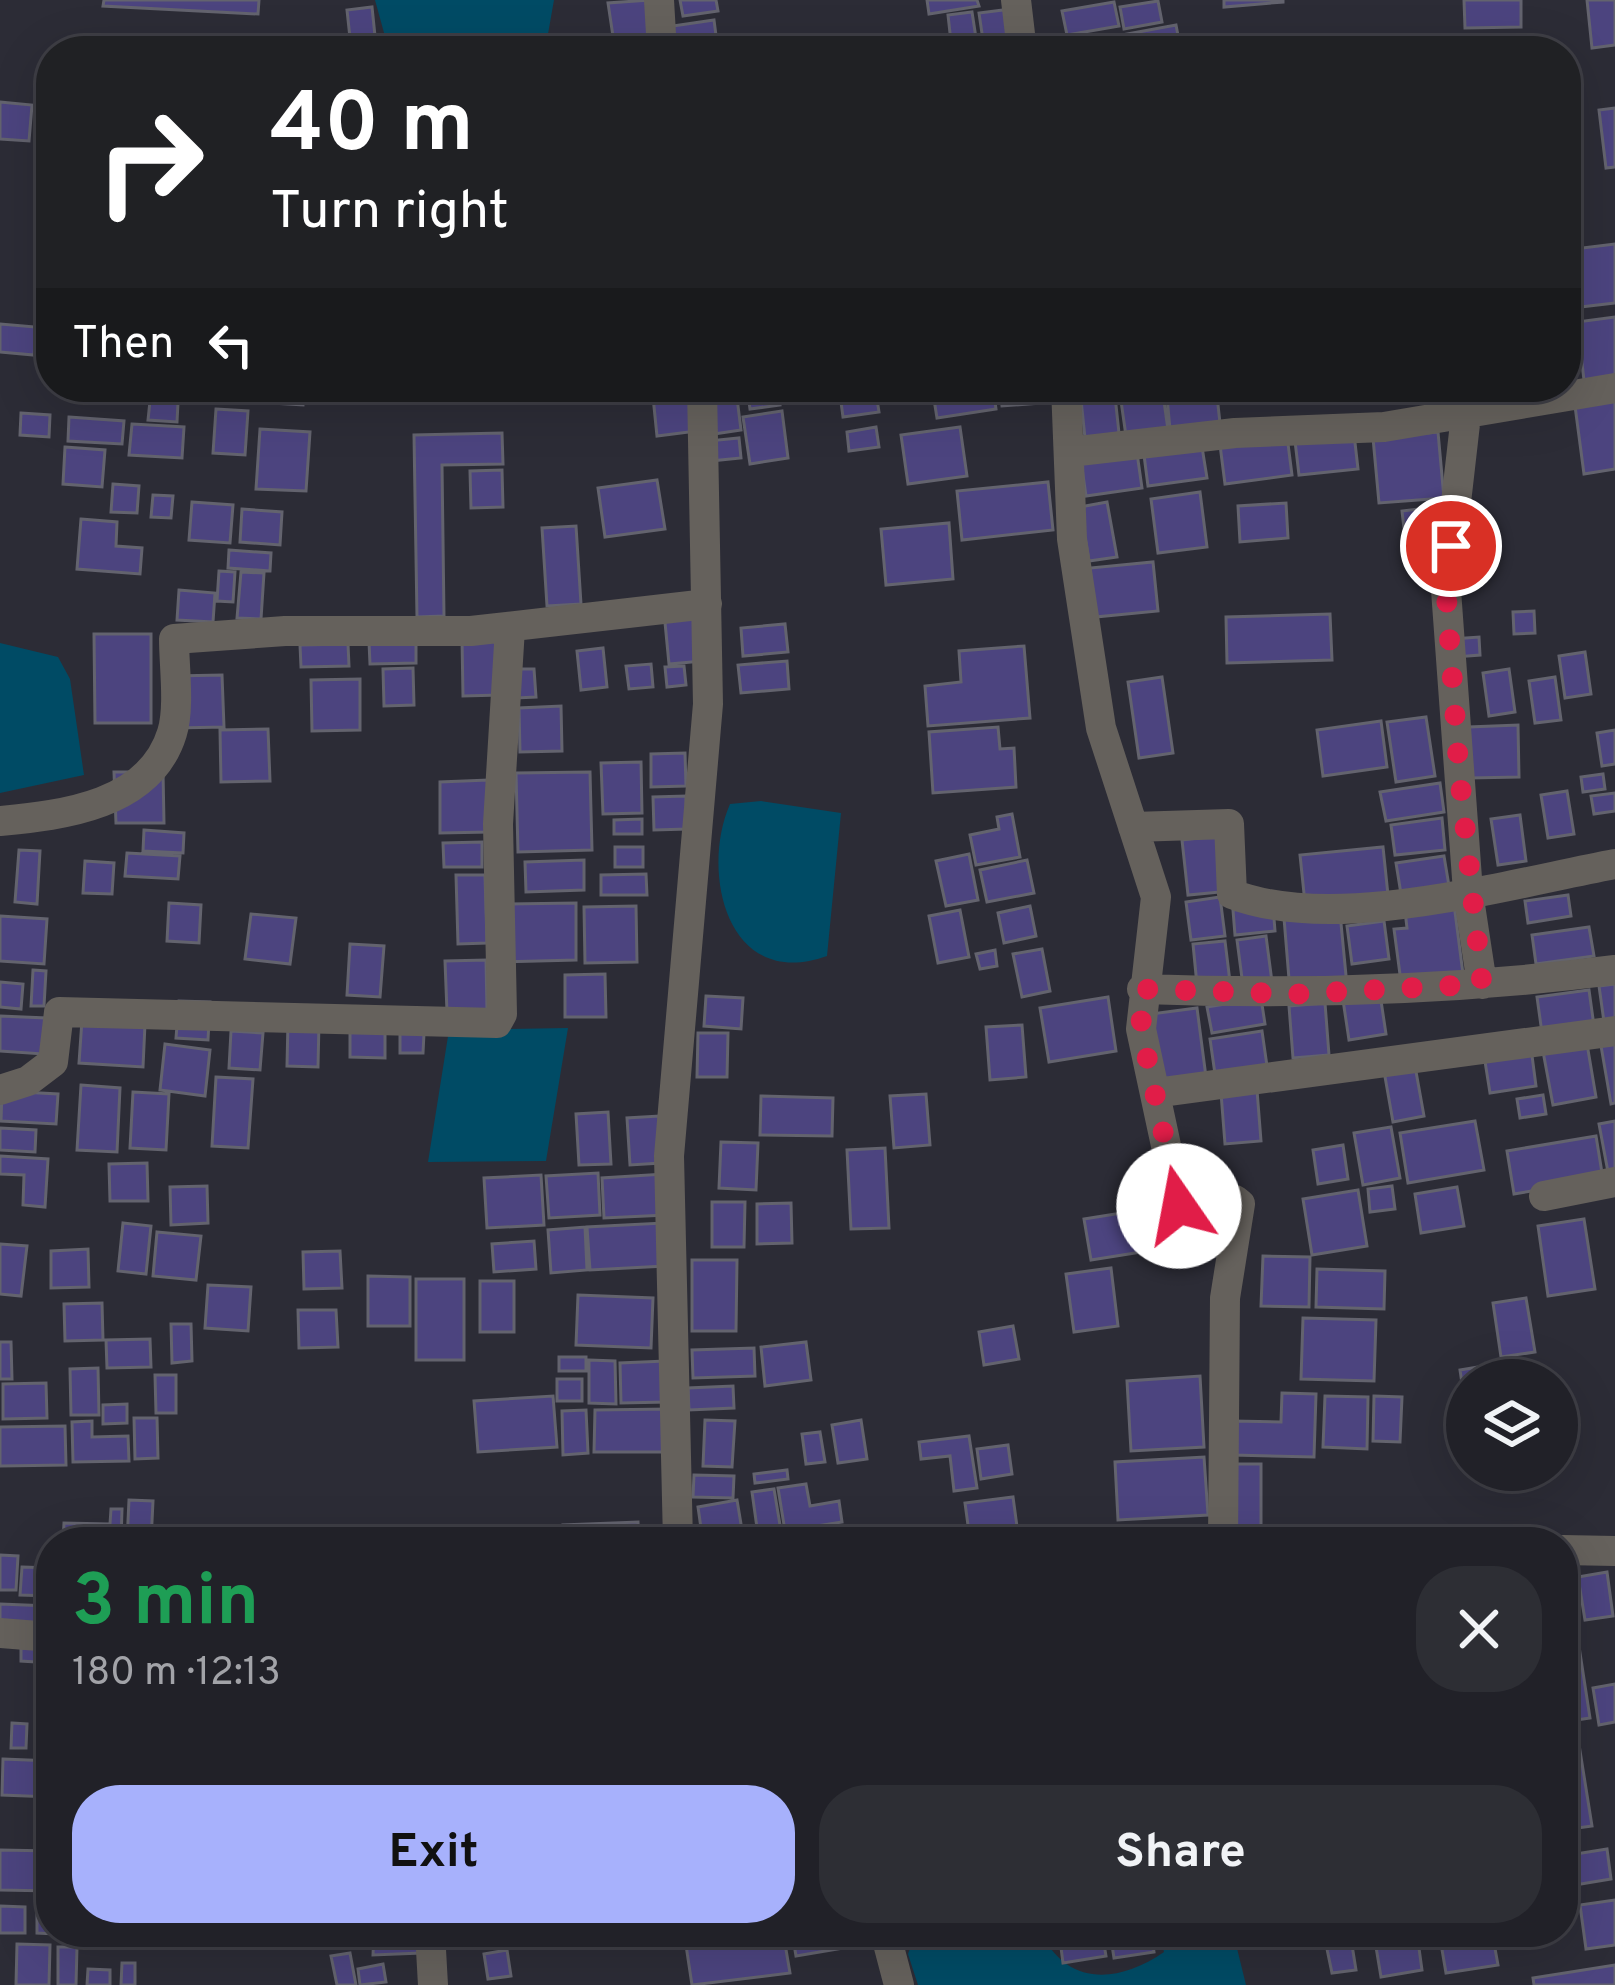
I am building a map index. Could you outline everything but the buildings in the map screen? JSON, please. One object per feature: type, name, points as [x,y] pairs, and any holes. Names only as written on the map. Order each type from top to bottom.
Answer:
[{"type":"street","points":[[658,0],[661,36]]},
{"type":"street","points":[[1016,0],[1020,36]]},
{"type":"street","points":[[1581,394],[1615,388]]},
{"type":"street","points":[[679,1527],[669,1156],[708,704],[702,402]]},
{"type":"street","points":[[1067,402],[1072,538],[1101,728],[1156,897],[1141,1029],[1155,1094],[1181,1210],[1235,1200],[1240,1204],[1225,1298],[1223,1527]]},
{"type":"street","points":[[1070,452],[1235,433],[1384,427],[1538,402]]},
{"type":"street","points":[[1466,415],[1446,590],[1468,892],[1482,984]]},
{"type":"street","points":[[0,820],[60,816],[140,785],[173,732],[174,639],[510,628],[707,604]]},
{"type":"street","points":[[0,1090],[28,1081],[52,1062],[59,1012],[497,1023],[502,1014],[498,824],[510,628]]},
{"type":"street","points":[[1133,827],[1229,824],[1232,894],[1259,904],[1370,908],[1615,864]]},
{"type":"street","points":[[1142,989],[1297,994],[1482,984],[1615,970]]},
{"type":"street","points":[[1155,1094],[1615,1031]]},
{"type":"street","points":[[1544,1196],[1615,1182]]},
{"type":"street","points":[[1578,1550],[1615,1551]]},
{"type":"street","points":[[0,1633],[36,1636]]},
{"type":"street","points":[[431,1947],[433,1985]]},
{"type":"street","points":[[889,1947],[899,1985]]},
{"type":"water","points":[[375,0],[554,0],[548,36],[385,36]]},
{"type":"water","points":[[0,643],[58,657],[70,679],[84,775],[0,793]]},
{"type":"water","points":[[761,801],[841,813],[827,956],[793,963],[765,957],[744,942],[730,919],[718,862],[721,832],[730,804]]},
{"type":"water","points":[[568,1028],[546,1161],[428,1162],[449,1030]]},
{"type":"water","points":[[911,1947],[1050,1947],[1078,1970],[1111,1974],[1146,1963],[1164,1952],[1163,1947],[1237,1947],[1246,1985],[918,1985],[908,1954]]},
{"type":"route","points":[[1179,1206],[1141,1029],[1142,989],[1297,994],[1482,984],[1468,892],[1446,590],[1451,546]]}]
